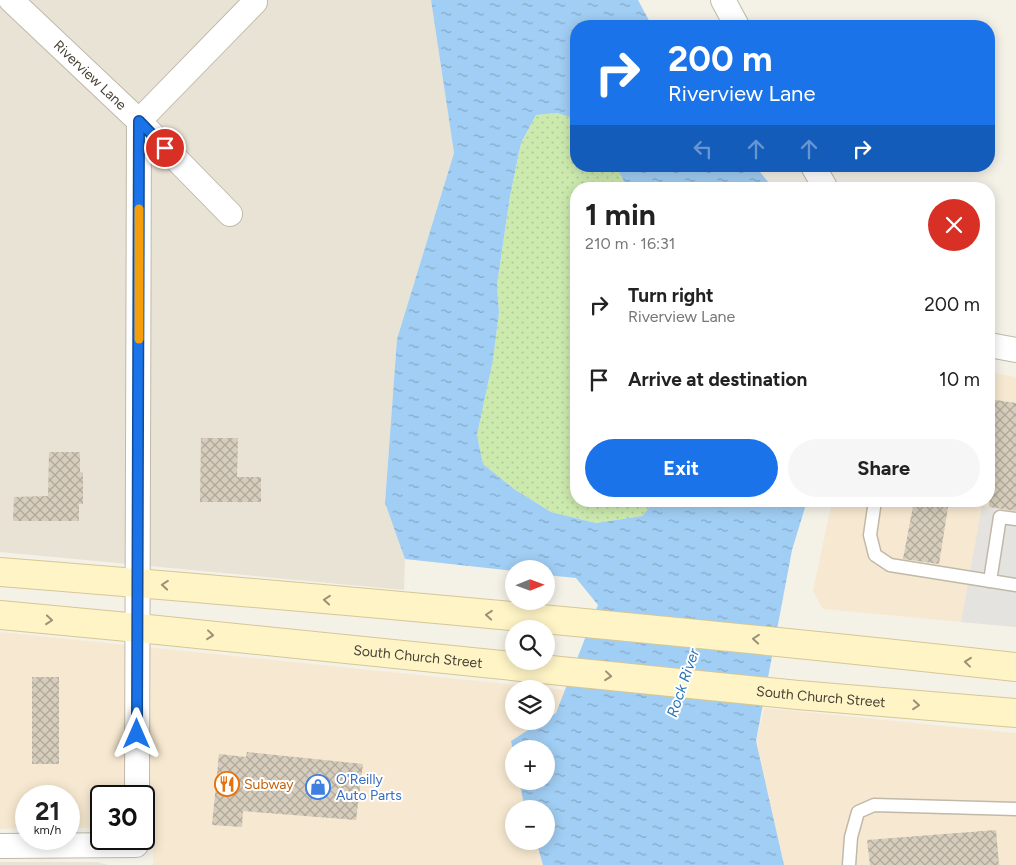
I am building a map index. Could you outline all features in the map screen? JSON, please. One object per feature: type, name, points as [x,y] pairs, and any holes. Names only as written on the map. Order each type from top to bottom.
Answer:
[{"type":"main road","points":[[0,572],[572,622],[804,644],[1016,667]]},
{"type":"main road","name":"South Church Street","points":[[0,615],[560,672],[1016,713]]},
{"type":"street","name":"Riverview Lane","points":[[11,0],[139,121],[230,214]]},
{"type":"street","points":[[723,0],[734,20]]},
{"type":"street","points":[[136,785],[139,583],[139,121],[255,2]]},
{"type":"street","points":[[995,347],[1016,350]]},
{"type":"street","points":[[0,846],[90,849]]},
{"type":"lane","points":[[874,507],[870,535],[874,555],[890,565],[1016,585]]},
{"type":"lane","points":[[990,581],[1000,517],[1016,519]]},
{"type":"lane","points":[[849,865],[851,837],[858,812],[874,805],[1016,809]]},
{"type":"shaded area","points":[[0,0],[431,0],[454,153],[397,339],[385,503],[405,559],[404,590],[0,552]]},
{"type":"shaded area","points":[[995,373],[1016,377],[1016,627],[823,609],[813,591],[831,507],[995,507]]},
{"type":"shaded area","points":[[982,507],[1016,512],[1016,627],[961,622]]},
{"type":"shaded area","points":[[0,632],[505,684],[505,730],[528,730],[513,740],[505,740],[505,790],[521,790],[523,800],[505,800],[505,850],[539,850],[543,865],[153,865],[153,850],[155,850],[155,785],[90,785],[90,828],[80,828],[80,785],[15,785],[15,828],[0,829]]},
{"type":"shaded area","points":[[555,689],[565,690],[556,713]]},
{"type":"shaded area","points":[[764,708],[1016,733],[1016,865],[784,865],[756,741]]},
{"type":"shaded area","points":[[0,862],[97,862],[108,865],[0,865]]},
{"type":"green space","points":[[557,113],[570,117],[570,172],[619,172],[624,182],[570,182],[570,507],[650,507],[642,516],[596,523],[551,512],[514,489],[483,464],[477,435],[493,360],[499,312],[497,285],[510,196],[521,143],[536,115]]},
{"type":"water","name":"Rock River","points":[[431,0],[638,0],[649,20],[570,20],[570,117],[557,113],[536,115],[521,143],[510,196],[497,285],[499,312],[493,360],[477,435],[483,464],[514,489],[551,512],[596,523],[642,516],[650,507],[805,507],[792,550],[756,741],[784,865],[543,865],[539,850],[555,850],[555,800],[523,800],[521,790],[555,790],[555,740],[513,740],[528,730],[555,730],[555,714],[598,605],[576,578],[555,576],[555,560],[505,560],[505,570],[405,559],[385,503],[397,339],[454,153]]},
{"type":"water","points":[[619,172],[760,172],[768,182],[624,182]]},
{"type":"building","points":[[995,400],[1016,403],[1016,511],[989,507],[995,507]]},
{"type":"building","points":[[201,438],[238,438],[237,477],[261,477],[261,502],[200,502]]},
{"type":"building","points":[[49,452],[80,452],[80,472],[83,473],[83,504],[79,504],[79,521],[13,521],[14,497],[48,496]]},
{"type":"building","points":[[913,507],[948,507],[939,564],[903,559]]},
{"type":"building","points":[[32,677],[59,677],[59,764],[32,764]]},
{"type":"building","points":[[247,752],[363,764],[356,820],[243,811],[242,827],[212,825],[219,754],[246,757]]},
{"type":"building","points":[[996,830],[999,865],[870,865],[867,840]]},
{"type":"slow traffic","points":[[139,209],[139,339]]},
{"type":"place","name":"Subway","points":[[227,784]]},
{"type":"place","name":"O'Reilly Auto Parts","points":[[318,787]]},
{"type":"route","points":[[137,734],[139,583],[139,121],[165,148]]}]
